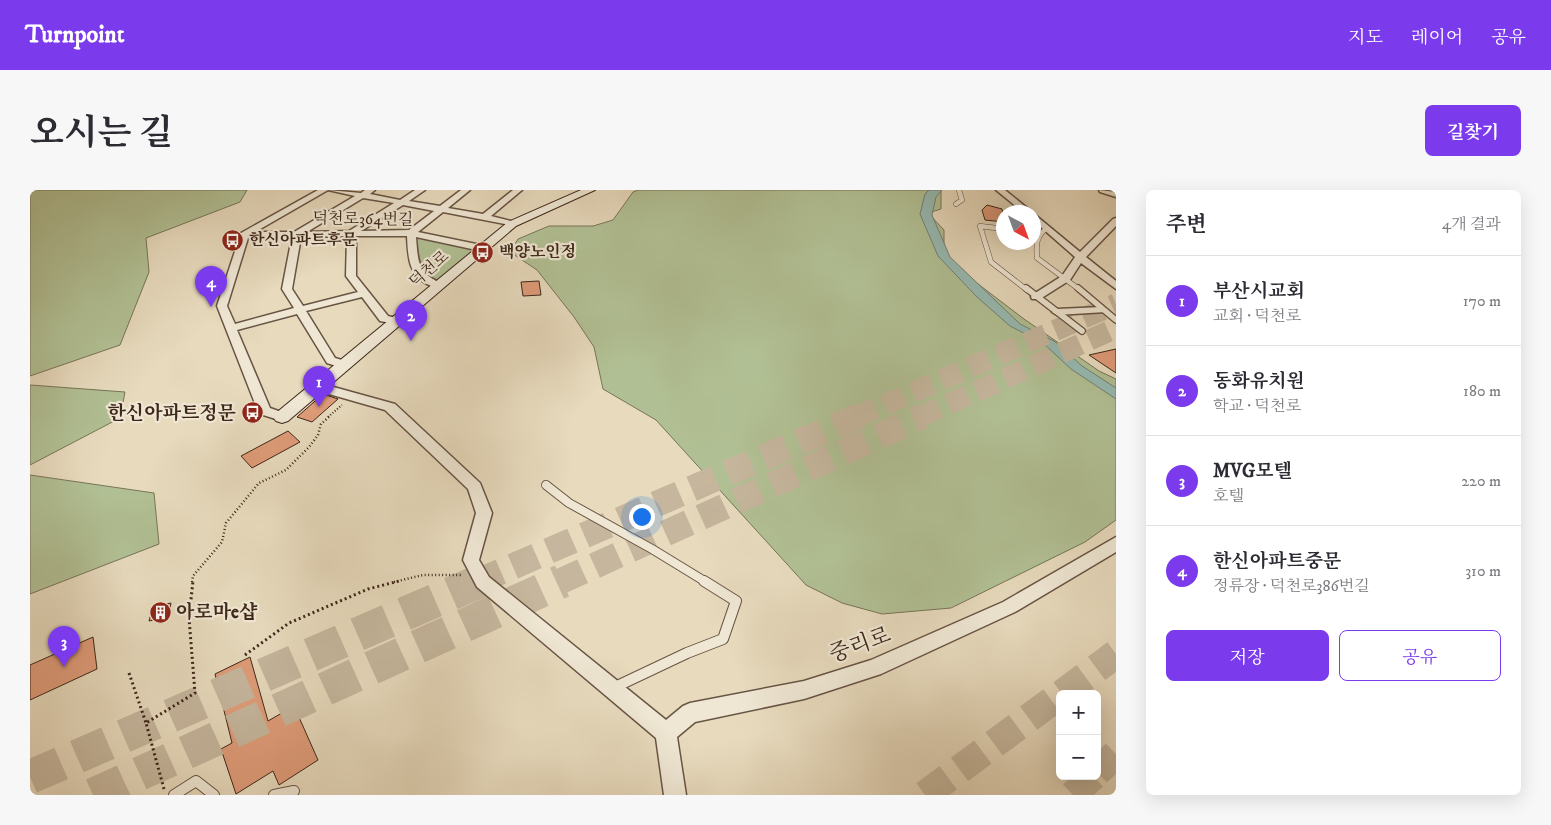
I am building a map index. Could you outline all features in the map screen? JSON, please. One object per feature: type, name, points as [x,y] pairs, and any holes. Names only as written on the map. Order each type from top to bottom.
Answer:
[{"type":"main road","name":"덕천로","points":[[282,416],[512,224],[587,190]]},
{"type":"street","points":[[282,416],[265,411],[222,306],[244,235],[324,190]]},
{"type":"street","points":[[332,190],[366,193],[403,202],[486,216],[512,224]]},
{"type":"street","points":[[396,321],[384,319],[351,276],[352,233],[420,190]]},
{"type":"street","points":[[437,285],[428,282],[414,266],[411,233],[466,190]]},
{"type":"street","points":[[486,216],[518,190]]},
{"type":"street","points":[[1000,190],[1019,205]]},
{"type":"street","points":[[1103,190],[1116,195]]},
{"type":"street","points":[[345,364],[331,360],[288,289],[297,234],[366,193]]},
{"type":"street","points":[[1036,297],[1066,278],[1080,257],[1116,221]]},
{"type":"street","points":[[1041,223],[1116,286]]},
{"type":"street","name":"덕천로364번길","points":[[244,235],[411,233],[481,248]]},
{"type":"street","points":[[231,328],[364,293]]},
{"type":"street","points":[[1057,312],[1102,310]]},
{"type":"street","points":[[319,387],[390,407],[475,486],[484,513],[471,560],[483,582],[666,733],[675,795]]},
{"type":"street","name":"중리로","points":[[666,733],[690,713],[804,690],[874,668],[1009,607],[1103,553],[1116,543]]},
{"type":"lane","points":[[956,204],[962,200],[959,190]]},
{"type":"lane","points":[[996,228],[980,226],[991,262],[1082,331]]},
{"type":"lane","points":[[1041,232],[1047,228]]},
{"type":"lane","points":[[1036,250],[1037,258],[1066,278],[1116,320]]},
{"type":"lane","points":[[546,485],[569,503],[652,549],[736,601],[723,639],[687,652],[611,689]]},
{"type":"lane","points":[[174,795],[196,781],[214,795]]},
{"type":"lane","points":[[274,795],[294,791]]},
{"type":"path","points":[[146,723],[195,693],[189,618],[193,576],[222,542],[226,523],[258,483],[286,470],[309,447],[318,435],[321,424],[350,397]]},
{"type":"path","points":[[245,656],[289,623],[368,589],[423,575],[479,575]]},
{"type":"path","points":[[129,673],[146,723],[166,795]]},
{"type":"green space","points":[[30,190],[247,190],[240,202],[146,238],[149,272],[120,345],[30,376]]},
{"type":"green space","points":[[638,190],[941,190],[941,209],[928,213],[944,230],[944,258],[1024,319],[1099,371],[1116,379],[1116,520],[1085,542],[951,608],[882,614],[842,603],[806,585],[656,420],[603,389],[594,347],[574,317],[537,270],[510,252],[518,239],[549,226],[593,226],[613,220],[633,192]]},
{"type":"green space","points":[[412,235],[477,249],[437,283],[415,266]]},
{"type":"green space","points":[[30,385],[125,392],[120,418],[30,465]]},
{"type":"green space","points":[[30,475],[154,493],[159,544],[30,594]]},
{"type":"water","points":[[929,190],[942,190],[936,197],[932,215],[950,257],[1020,324],[1054,341],[1082,366],[1116,388],[1116,399],[1071,369],[1043,343],[1010,326],[977,297],[938,256],[920,214],[925,194]]},
{"type":"building","points":[[987,205],[996,207],[996,221],[985,220],[982,210]]},
{"type":"building","points":[[539,281],[541,295],[523,296],[521,282]]},
{"type":"building","points":[[1116,349],[1116,373],[1089,355]]},
{"type":"building","points":[[323,394],[338,399],[312,422],[297,417]]},
{"type":"building","points":[[288,431],[300,442],[252,468],[241,456]]},
{"type":"building","name":"아로마e샵","points":[[171,603],[168,617],[149,621],[153,607]]},
{"type":"building","points":[[93,637],[97,669],[30,700],[30,665]]},
{"type":"building","points":[[250,657],[268,721],[294,706],[318,760],[279,785],[273,771],[236,794],[221,749],[232,743],[215,674]]},
{"type":"tunnel","points":[[856,417],[1116,304]]},
{"type":"tunnel","points":[[920,417],[1116,328]]},
{"type":"tunnel","points":[[477,582],[859,416]]},
{"type":"tunnel","points":[[559,582],[923,416]]},
{"type":"tunnel","points":[[30,777],[480,581]]},
{"type":"tunnel","points":[[93,795],[562,581]]},
{"type":"tunnel","points":[[1067,690],[1116,654]]},
{"type":"tunnel","points":[[925,795],[1056,698]]},
{"type":"tunnel","points":[[1101,768],[1116,754]]},
{"type":"tunnel","points":[[1073,795],[1089,780]]},
{"type":"place","name":"한신아파트후문","points":[[233,240]]},
{"type":"place","name":"백양노인정","points":[[483,252]]},
{"type":"place","name":"한신아파트중문","points":[[211,307]]},
{"type":"place","name":"동화유치원","points":[[411,341]]},
{"type":"place","name":"부산시교회","points":[[319,407]]},
{"type":"place","name":"한신아파트정문","points":[[252,413]]},
{"type":"place","name":"아로마e샵","points":[[160,612]]},
{"type":"place","name":"MVG모텔","points":[[64,667]]}]
